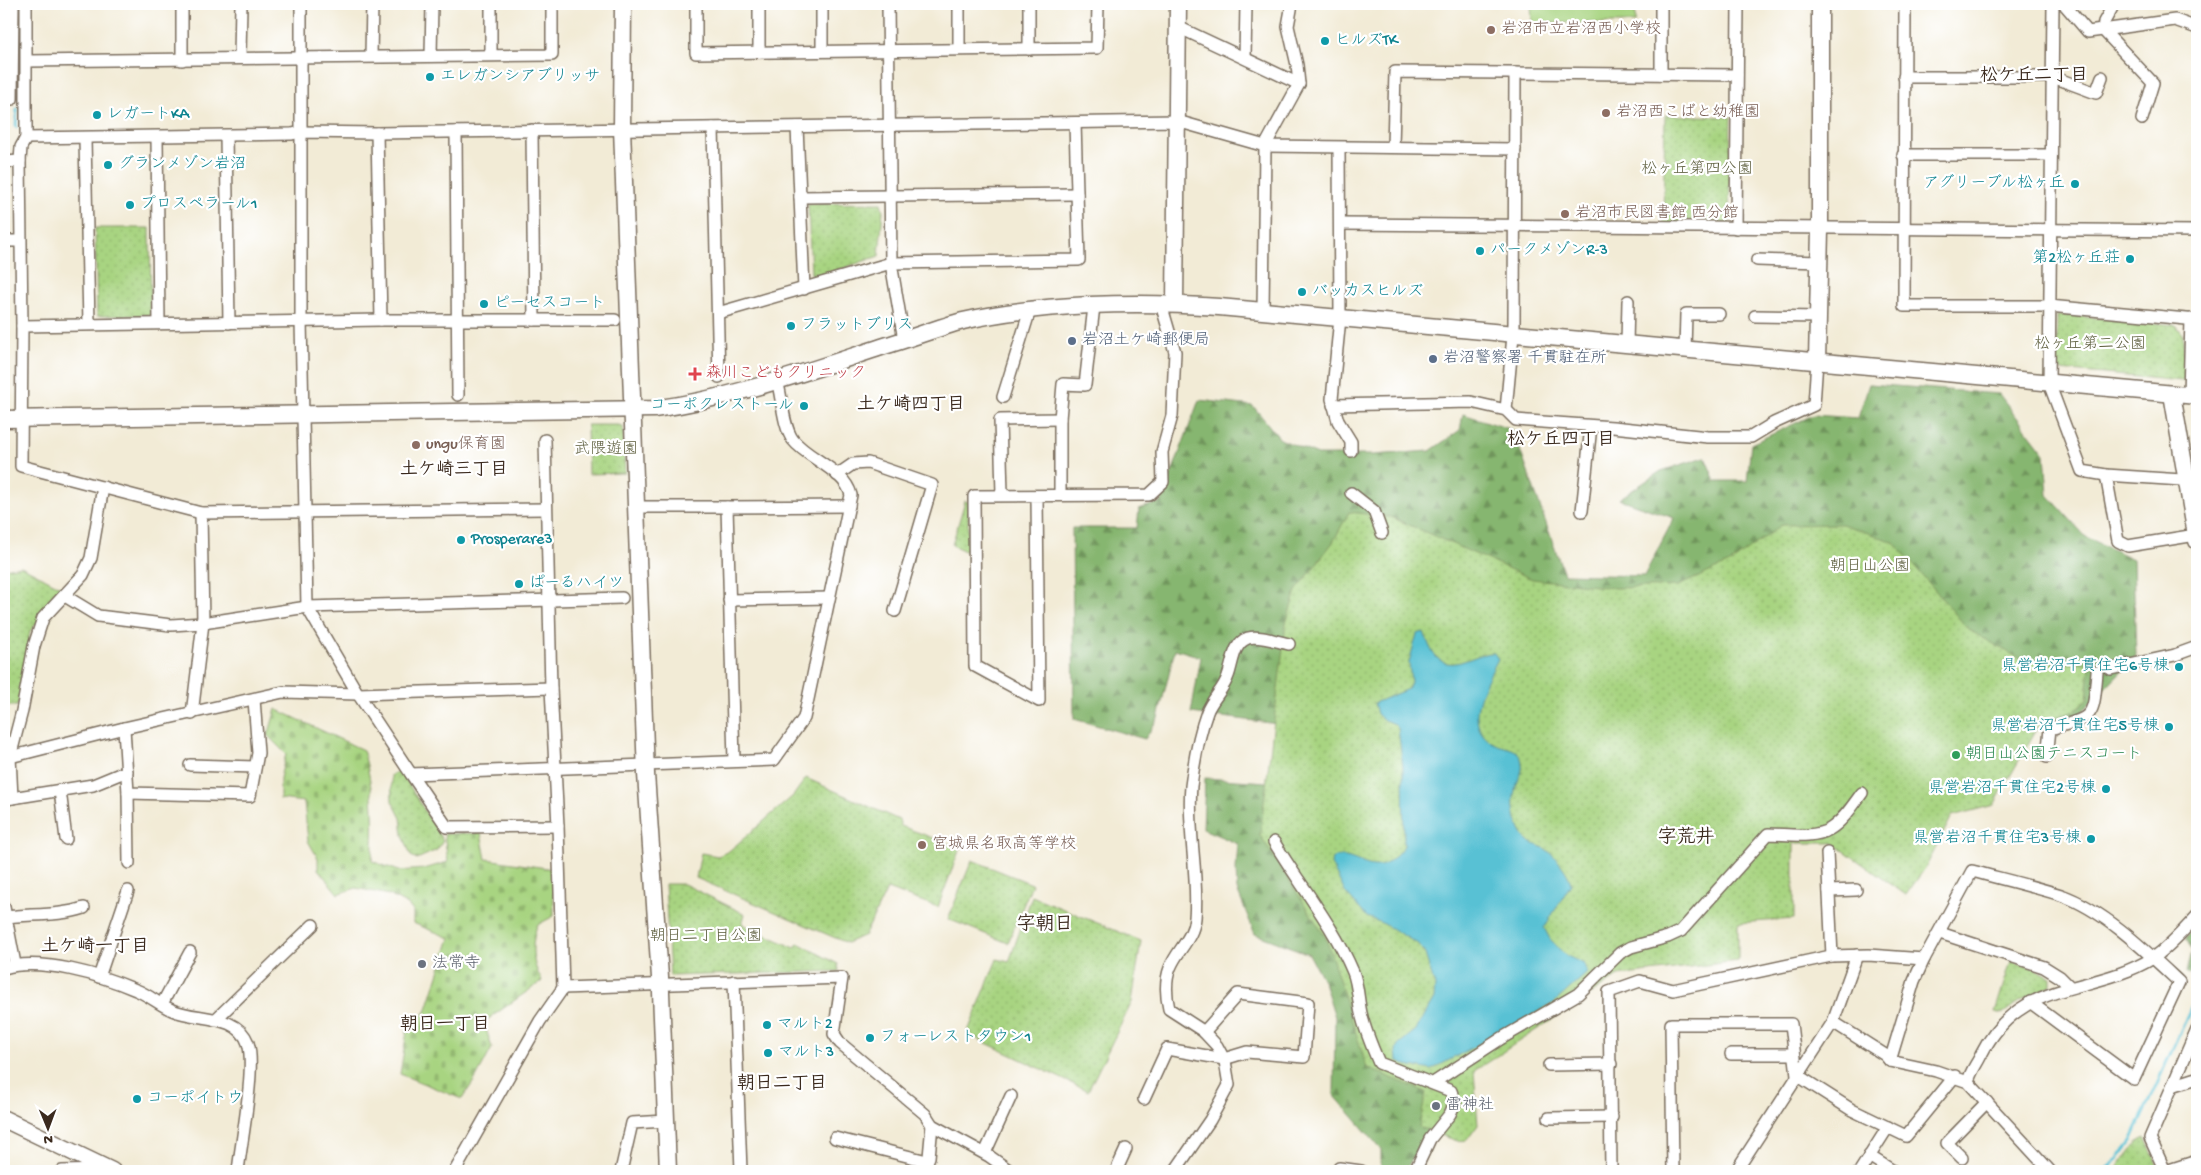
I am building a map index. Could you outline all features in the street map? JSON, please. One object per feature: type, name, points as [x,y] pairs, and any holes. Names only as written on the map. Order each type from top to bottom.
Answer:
[{"type":"street","points":[[13,4],[8,43],[8,99],[25,100]]},
{"type":"street","points":[[26,4],[26,138],[21,147],[20,162],[21,466],[201,513],[546,510]]},
{"type":"street","points":[[182,4],[182,60]]},
{"type":"street","points":[[240,57],[241,4]]},
{"type":"street","points":[[301,4],[301,321],[307,607],[358,694],[447,827],[558,826]]},
{"type":"street","points":[[371,56],[372,4]]},
{"type":"street","points":[[431,56],[432,4]]},
{"type":"street","points":[[491,4],[491,55]]},
{"type":"street","points":[[27,61],[182,60],[240,57],[552,55],[552,4]]},
{"type":"street","points":[[623,4],[622,128],[645,764],[660,984],[668,1171]]},
{"type":"street","points":[[696,4],[696,53],[1097,48],[1098,4]]},
{"type":"street","points":[[758,52],[759,4]]},
{"type":"street","points":[[822,4],[822,50]]},
{"type":"street","points":[[888,4],[891,263],[904,340]]},
{"type":"street","points":[[959,4],[959,50]]},
{"type":"street","points":[[1028,49],[1029,4]]},
{"type":"street","points":[[1037,496],[1039,701],[975,666],[974,496],[1002,494],[1037,496],[1148,495],[1162,482],[1162,452],[1172,416],[1175,352],[1168,304],[1177,121],[1178,4]]},
{"type":"street","points":[[1245,58],[1246,4]]},
{"type":"street","points":[[1263,311],[1265,146],[1299,84],[1298,65],[1288,26],[1292,4]]},
{"type":"street","points":[[1661,4],[1661,74]]},
{"type":"street","points":[[1736,228],[1738,4]]},
{"type":"street","points":[[1333,405],[1471,402],[1506,410],[1516,420],[1708,437],[1751,437],[1774,423],[1814,405],[1820,230],[1820,4]]},
{"type":"street","points":[[4,419],[633,410],[677,406],[776,380],[961,322],[1030,310],[1168,304],[1514,333],[2193,396],[2194,320],[2049,306],[1904,306],[1905,4]]},
{"type":"street","points":[[2053,4],[2049,306],[2050,383],[2082,471],[2106,475],[2192,481]]},
{"type":"street","points":[[2064,4],[2088,32],[2175,20],[2197,28]]},
{"type":"street","points":[[2103,30],[2104,22],[2114,4]]},
{"type":"street","points":[[1178,27],[1299,84]]},
{"type":"street","points":[[2103,30],[2153,82],[2142,119]]},
{"type":"street","points":[[1393,147],[1395,72],[1737,75]]},
{"type":"street","points":[[1506,410],[1514,333],[1516,226],[1515,74]]},
{"type":"street","points":[[1904,77],[2053,77],[2096,93],[2102,77]]},
{"type":"street","points":[[26,138],[85,139],[226,136],[292,134],[301,132],[378,133],[1177,121],[1265,146],[1515,149]]},
{"type":"street","points":[[718,313],[891,263],[1079,260],[1075,123]]},
{"type":"street","points":[[797,127],[804,289]]},
{"type":"street","points":[[713,128],[719,377]]},
{"type":"street","points":[[532,130],[534,320]]},
{"type":"street","points":[[456,132],[458,394]]},
{"type":"street","points":[[378,133],[381,320]]},
{"type":"street","points":[[226,136],[229,323]]},
{"type":"street","points":[[157,137],[159,323]]},
{"type":"street","points":[[85,139],[89,324]]},
{"type":"street","points":[[1339,148],[1340,318],[1333,405],[1338,421],[1351,442],[1351,451]]},
{"type":"street","points":[[1903,155],[2052,155]]},
{"type":"street","points":[[4,162],[20,162]]},
{"type":"street","points":[[800,198],[1077,194]]},
{"type":"street","points":[[1340,224],[1820,230],[2197,232]]},
{"type":"street","points":[[4,241],[20,241]]},
{"type":"street","points":[[1757,260],[1819,262]]},
{"type":"street","points":[[1627,344],[1628,301]]},
{"type":"street","points":[[1060,495],[1060,419],[1063,384],[1085,385],[1094,306]]},
{"type":"street","points":[[1003,397],[1030,310]]},
{"type":"street","points":[[1685,350],[1686,314],[1719,314]]},
{"type":"street","points":[[1755,316],[1818,316]]},
{"type":"street","points":[[22,326],[456,319],[615,320]]},
{"type":"street","points":[[412,774],[774,760],[804,718],[851,496],[849,488],[837,475],[793,440],[776,380]]},
{"type":"street","points":[[2106,475],[2118,541],[2128,546],[2197,538],[2192,481],[2172,394]]},
{"type":"street","points":[[1002,494],[1000,420],[1060,419]]},
{"type":"street","points":[[1582,511],[1591,426]]},
{"type":"street","points":[[455,1171],[540,1021],[562,988],[558,826],[551,688],[545,440]]},
{"type":"street","points":[[837,475],[853,464],[868,463],[932,485],[895,611]]},
{"type":"street","points":[[103,487],[90,558],[83,575],[43,618],[34,646],[22,711],[10,757],[8,799],[93,785],[127,771]]},
{"type":"street","points":[[1352,493],[1374,511],[1382,533]]},
{"type":"street","points":[[636,507],[849,506]]},
{"type":"street","points":[[727,507],[734,761]]},
{"type":"street","points":[[192,714],[203,623],[201,513]]},
{"type":"street","points":[[65,596],[98,616],[171,626],[307,607],[622,598]]},
{"type":"street","points":[[729,600],[829,598]]},
{"type":"street","points":[[1175,1171],[1210,1120],[1229,1085],[1224,1059],[1216,1046],[1204,1032],[1169,1009],[1166,994],[1170,968],[1191,936],[1195,920],[1196,895],[1191,786],[1201,735],[1208,710],[1228,678],[1237,646],[1248,638],[1289,644]]},
{"type":"street","points":[[2111,669],[2175,655],[2197,647]]},
{"type":"street","points":[[2047,757],[2050,729],[2085,718],[2094,706],[2097,672]]},
{"type":"street","points":[[10,757],[124,728],[283,692],[358,694],[551,688]]},
{"type":"street","points":[[128,794],[250,796],[258,753],[254,699]]},
{"type":"street","points":[[124,728],[128,794],[129,862]]},
{"type":"street","points":[[190,765],[255,767]]},
{"type":"street","points":[[60,790],[66,839]]},
{"type":"street","points":[[1433,1083],[1502,1038],[1578,994],[1620,953],[1631,947],[1668,937],[1681,931],[1768,834],[1810,835],[1830,829],[1845,815],[1862,793]]},
{"type":"street","points":[[1274,842],[1300,885],[1339,940],[1354,975],[1364,1022],[1379,1063],[1400,1073],[1433,1083],[1451,1091],[1455,1103],[1450,1114],[1430,1139],[1415,1171]]},
{"type":"street","points":[[1827,853],[1832,956]]},
{"type":"street","points":[[1890,1061],[1914,981],[1972,871],[2063,896],[2095,912],[2153,957],[2179,982],[2134,1079],[2030,1002]]},
{"type":"street","points":[[1829,891],[1856,890]]},
{"type":"street","points":[[100,977],[128,891]]},
{"type":"street","points":[[84,908],[67,913],[4,910],[10,966],[64,968],[100,977],[136,990],[174,1011],[215,1020],[240,1029],[249,1044],[248,1094],[238,1171]]},
{"type":"street","points":[[1968,1082],[1969,1076],[1988,1042],[2010,1018],[2030,1002],[2069,986],[2106,978],[2153,957],[2197,916]]},
{"type":"street","points":[[215,1020],[314,925]]},
{"type":"street","points":[[1940,933],[2044,967],[2069,986]]},
{"type":"street","points":[[162,1004],[190,952]]},
{"type":"street","points":[[1736,1171],[1833,1022],[1857,955]]},
{"type":"street","points":[[1611,1171],[1612,1117],[1609,992],[1640,981],[1673,990],[1832,956],[1857,955],[1924,959]]},
{"type":"street","points":[[562,988],[842,978],[834,1034],[848,1049],[925,1114],[932,1125],[985,1154],[1010,1171]]},
{"type":"street","points":[[734,981],[742,1171]]},
{"type":"street","points":[[1144,1099],[1167,1049],[1224,1059],[1246,1052],[1304,1057],[1308,1003],[1238,994],[1204,1032]]},
{"type":"street","points":[[1833,1022],[1885,1055],[1890,1061],[1955,1076],[1968,1082],[2050,1171]]},
{"type":"street","points":[[1674,1171],[1671,1024],[1791,1024],[1793,1054],[1797,1075],[1852,1110],[1906,1136],[1955,1076]]},
{"type":"street","points":[[2197,1029],[2150,1138],[2165,1171],[2197,1161]]},
{"type":"street","points":[[1730,1054],[1793,1054]]},
{"type":"street","points":[[1549,1065],[1611,1064]]},
{"type":"street","points":[[2172,1086],[2197,1078]]},
{"type":"street","points":[[985,1154],[1011,1096]]},
{"type":"street","points":[[1962,1158],[1947,1143],[1987,1102]]},
{"type":"street","points":[[1550,1118],[1612,1117]]},
{"type":"street","points":[[4,1119],[111,1171]]},
{"type":"street","points":[[621,1171],[632,1123],[666,1121]]},
{"type":"street","points":[[835,1138],[925,1166],[932,1125]]},
{"type":"street","points":[[1860,1171],[1888,1127]]},
{"type":"street","points":[[1116,1171],[1126,1149]]},
{"type":"street","points":[[1869,1156],[1893,1171]]},
{"type":"street","points":[[1339,1171],[1339,1168],[1361,1171]]},
{"type":"street","points":[[62,1171],[111,1171]]},
{"type":"green space","points":[[1531,4],[1636,4],[1635,23],[1532,23]]},
{"type":"green space","name":"松ヶ丘第四公園","points":[[1665,115],[1731,117],[1729,225],[1663,223]]},
{"type":"green space","points":[[881,203],[883,211],[879,256],[817,277],[811,274],[808,204]]},
{"type":"green space","points":[[95,228],[150,228],[151,315],[97,316]]},
{"type":"green space","name":"松ヶ丘第二公園","points":[[2057,316],[2176,325],[2183,334],[2185,376],[2182,381],[2059,370],[2057,364]]},
{"type":"green space","name":"朝日山公園","points":[[1869,384],[1999,394],[2045,454],[2048,495],[2086,537],[2133,559],[2136,656],[2067,727],[2042,711],[1278,724],[1191,713],[1201,657],[1175,649],[1158,718],[1145,739],[1074,719],[1072,528],[1137,528],[1139,509],[1161,502],[1199,400],[1253,406],[1280,439],[1318,455],[1373,455],[1430,451],[1460,430],[1463,414],[1513,430],[1564,574],[1644,576],[1674,518],[1619,499],[1661,471],[1705,457],[1715,481],[1747,481],[1751,444],[1813,415],[1858,418]]},
{"type":"green space","name":"武隈遊園","points":[[587,425],[619,425],[623,427],[625,473],[588,474]]},
{"type":"green space","points":[[965,501],[969,502],[967,552],[952,545]]},
{"type":"green space","points":[[1349,512],[1391,517],[1532,579],[1615,588],[1678,586],[1732,562],[1781,525],[1842,524],[1894,542],[1969,630],[2024,661],[2090,664],[2087,700],[2073,712],[2041,721],[1994,805],[1952,816],[1926,867],[1906,895],[1833,843],[1794,843],[1794,919],[1738,923],[1738,961],[1618,976],[1474,1071],[1478,1125],[1467,1140],[1458,1141],[1419,1127],[1426,1092],[1367,1068],[1326,938],[1260,835],[1286,623],[1296,591],[1333,542]]},
{"type":"green space","points":[[21,566],[65,589],[30,631],[23,688],[17,706],[4,706],[4,569]]},
{"type":"green space","points":[[276,709],[363,750],[373,805],[372,861],[399,871],[424,869],[448,862],[444,834],[481,833],[486,859],[553,869],[554,916],[537,925],[534,940],[534,960],[542,981],[484,1022],[492,1048],[462,1099],[400,1074],[408,1025],[426,1012],[450,938],[413,923],[413,911],[408,905],[389,895],[356,888],[338,894],[318,869],[318,858],[308,841],[304,802],[280,799],[280,778],[286,754],[268,736]]},
{"type":"green space","points":[[400,770],[443,841],[437,850],[417,859],[411,856],[403,835],[401,818],[392,801],[391,775]]},
{"type":"green space","points":[[806,778],[899,820],[901,826],[960,848],[938,907],[887,889],[865,935],[847,943],[696,878],[701,853],[718,856],[729,851],[793,796]]},
{"type":"green space","points":[[1205,778],[1267,782],[1473,1107],[1458,1141],[1427,1130],[1406,1170],[1381,1168],[1381,1149],[1334,1095],[1335,1017],[1324,982],[1309,954],[1255,934],[1237,890],[1238,844],[1203,829]]},
{"type":"green space","points":[[972,860],[1032,884],[1008,943],[948,919]]},
{"type":"green space","name":"朝日二丁目公園","points":[[665,884],[684,884],[745,914],[742,924],[795,948],[798,943],[838,964],[839,971],[670,976]]},
{"type":"green space","points":[[1032,896],[1141,941],[1132,1002],[1088,1091],[967,1034],[997,959],[1009,962]]},
{"type":"green space","points":[[2197,923],[2197,976],[2187,973],[2192,951],[2186,938]]},
{"type":"green space","points":[[2011,961],[2036,969],[2051,977],[2051,985],[2021,1000],[2002,1014],[1995,1012]]},
{"type":"green space","points":[[2145,1137],[2160,1171],[2115,1171],[2139,1140]]},
{"type":"water","points":[[1424,632],[1433,653],[1444,662],[1457,663],[1479,655],[1494,653],[1498,659],[1478,705],[1477,717],[1479,728],[1486,738],[1498,745],[1514,750],[1521,759],[1522,769],[1514,792],[1514,812],[1518,825],[1526,840],[1547,850],[1554,857],[1565,870],[1571,884],[1544,928],[1550,939],[1565,955],[1584,964],[1587,973],[1554,1003],[1431,1070],[1402,1064],[1397,1060],[1396,1050],[1399,1044],[1416,1030],[1434,999],[1435,986],[1425,954],[1418,944],[1384,924],[1367,917],[1345,892],[1331,864],[1332,859],[1345,857],[1370,865],[1383,865],[1392,859],[1404,846],[1403,767],[1398,728],[1377,714],[1374,703],[1408,689],[1411,682],[1409,662],[1417,634]]},
{"type":"waterway","points":[[18,17],[19,4]]},
{"type":"waterway","points":[[16,127],[17,109]]},
{"type":"waterway","points":[[2104,1171],[2117,1160],[2129,1145],[2197,995]]},
{"type":"place","name":"岩沼市立岩沼西小学校","points":[[1491,30]]},
{"type":"place","name":"ヒルズTK","points":[[1325,41]]},
{"type":"place","name":"エレガンシアブリッサ","points":[[430,77]]},
{"type":"place","name":"岩沼西こばと幼稚園","points":[[1606,113]]},
{"type":"place","name":"レガートKA","points":[[97,115]]},
{"type":"place","name":"グランメゾン岩沼","points":[[108,165]]},
{"type":"place","name":"アグリーブル松ヶ丘","points":[[2075,184]]},
{"type":"place","name":"プロスペラール1","points":[[130,205]]},
{"type":"place","name":"岩沼市民図書館 西分館","points":[[1565,214]]},
{"type":"place","name":"パークメゾンR-3","points":[[1480,251]]},
{"type":"place","name":"第2松ヶ丘荘","points":[[2130,259]]},
{"type":"place","name":"バッカスヒルズ","points":[[1302,292]]},
{"type":"place","name":"ピーセスコート","points":[[484,304]]},
{"type":"place","name":"フラットブリス","points":[[791,326]]},
{"type":"place","name":"岩沼土ケ崎郵便局","points":[[1072,341]]},
{"type":"place","name":"岩沼警察署 千貫駐在所","points":[[1433,359]]},
{"type":"place","name":"森川こどもクリニック","points":[[695,374]]},
{"type":"place","name":"コーポクレストール","points":[[804,406]]},
{"type":"place","name":"ungu保育園","points":[[416,445]]},
{"type":"place","name":"Prosperare3","points":[[461,540]]},
{"type":"place","name":"ぱーるハイツ","points":[[519,584]]},
{"type":"place","name":"県営岩沼千貫住宅6号棟","points":[[2179,667]]},
{"type":"place","name":"県営岩沼千貫住宅5号棟","points":[[2169,727]]},
{"type":"place","name":"朝日山公園テニスコート","points":[[1956,755]]},
{"type":"place","name":"県営岩沼千貫住宅2号棟","points":[[2106,789]]},
{"type":"place","name":"県営岩沼千貫住宅3号棟","points":[[2091,839]]},
{"type":"place","name":"宮城県名取高等学校","points":[[922,845]]},
{"type":"place","name":"法常寺","points":[[422,964]]},
{"type":"place","name":"マルト2","points":[[767,1025]]},
{"type":"place","name":"フォーレストタウン1","points":[[870,1038]]},
{"type":"place","name":"マルト3","points":[[768,1053]]},
{"type":"place","name":"コーポイトウ","points":[[137,1099]]},
{"type":"place","name":"雷神社","points":[[1436,1106]]},
{"type":"district","name":"松ケ丘二丁目","points":[[2034,76]]},
{"type":"district","name":"土ケ崎四丁目","points":[[911,405]]},
{"type":"district","name":"松ケ丘四丁目","points":[[1561,440]]},
{"type":"district","name":"土ケ崎三丁目","points":[[454,470]]},
{"type":"district","name":"字荒井","points":[[1686,838]]},
{"type":"district","name":"字朝日","points":[[1045,925]]},
{"type":"district","name":"土ケ崎一丁目","points":[[95,947]]},
{"type":"district","name":"朝日一丁目","points":[[445,1025]]},
{"type":"district","name":"朝日二丁目","points":[[782,1084]]}]
